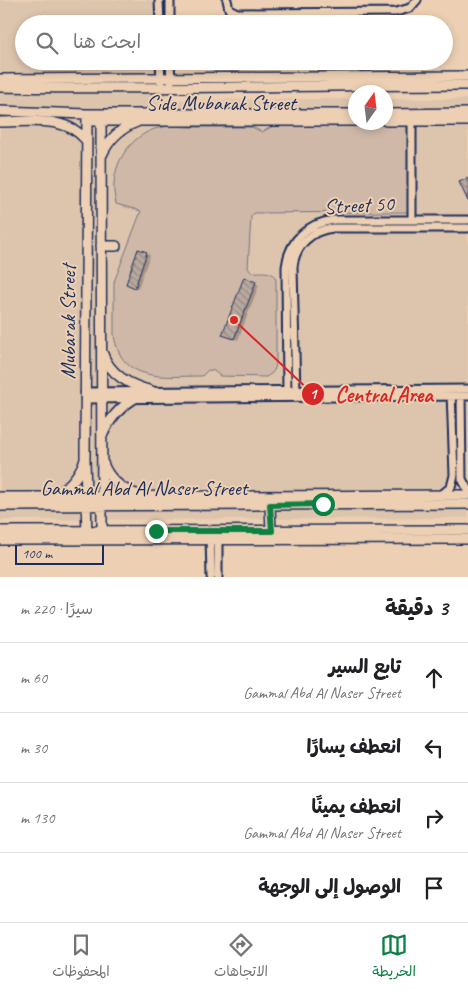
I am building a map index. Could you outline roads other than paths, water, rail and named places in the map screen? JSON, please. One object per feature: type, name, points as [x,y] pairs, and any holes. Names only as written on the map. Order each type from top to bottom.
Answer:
[{"type":"main road","name":"Side Mubarak Street","points":[[0,79],[468,76]]},
{"type":"main road","points":[[393,88],[468,85],[468,76]]},
{"type":"main road","points":[[0,87],[348,89]]},
{"type":"main road","points":[[0,112],[87,118]]},
{"type":"main road","points":[[393,120],[468,113]]},
{"type":"main road","points":[[101,117],[260,117],[348,114]]},
{"type":"main road","points":[[393,115],[468,121]]},
{"type":"main road","name":"Side Mubarak Street","points":[[87,118],[101,117],[142,121],[260,117],[348,121]]},
{"type":"main road","name":"Mubarak Street","points":[[101,117],[102,530]]},
{"type":"main road","name":"Mubarak Street","points":[[87,118],[85,395],[87,535]]},
{"type":"main road","points":[[101,158],[117,134],[128,126],[142,121]]},
{"type":"main road","points":[[0,122],[58,122],[77,130],[86,140]]},
{"type":"main road","points":[[86,220],[101,220]]},
{"type":"main road","points":[[101,246],[116,246]]},
{"type":"main road","points":[[101,348],[107,362],[117,375],[130,384],[152,394]]},
{"type":"main road","points":[[102,439],[112,418],[122,407],[135,398]]},
{"type":"main road","points":[[54,497],[79,472],[85,459]]},
{"type":"main road","points":[[102,460],[109,475],[129,492],[146,496],[194,501],[393,500],[441,495],[468,495]]},
{"type":"main road","points":[[0,497],[86,496],[102,501],[146,496]]},
{"type":"main road","name":"Gammal Abd Al Naser Street","points":[[0,506],[86,506],[102,501],[194,501],[270,505],[393,500],[468,504]]},
{"type":"main road","points":[[270,505],[272,531]]},
{"type":"main road","name":"Gammal Abd Al Naser Street","points":[[0,531],[87,535],[102,530],[214,535],[272,531],[468,530]]},
{"type":"main road","points":[[0,540],[87,535],[468,539]]},
{"type":"street","points":[[159,0],[160,15]]},
{"type":"street","points":[[170,0],[170,15]]},
{"type":"street","points":[[227,0],[227,7],[232,12],[396,12],[410,8],[417,0]]},
{"type":"street","points":[[229,15],[232,12]]},
{"type":"street","points":[[160,70],[161,89]]},
{"type":"street","points":[[171,70],[171,89]]},
{"type":"street","points":[[412,117],[412,220]]},
{"type":"street","name":"Street 50","points":[[296,394],[290,280],[286,262],[290,250],[300,235],[311,227],[334,220],[468,220]]},
{"type":"street","points":[[402,220],[402,228]]},
{"type":"street","name":"Street 50","points":[[287,394],[290,280],[299,248],[309,237],[318,232],[334,228],[468,228]]},
{"type":"street","points":[[441,495],[448,490],[454,480],[451,392]]},
{"type":"street","points":[[85,395],[464,392],[462,479],[468,490]]},
{"type":"street","points":[[101,395],[135,398],[152,394]]},
{"type":"street","points":[[211,577],[214,557],[214,535]]},
{"type":"street","points":[[214,557],[218,577]]},
{"type":"place","name":"Central Area","points":[[234,320]]}]
